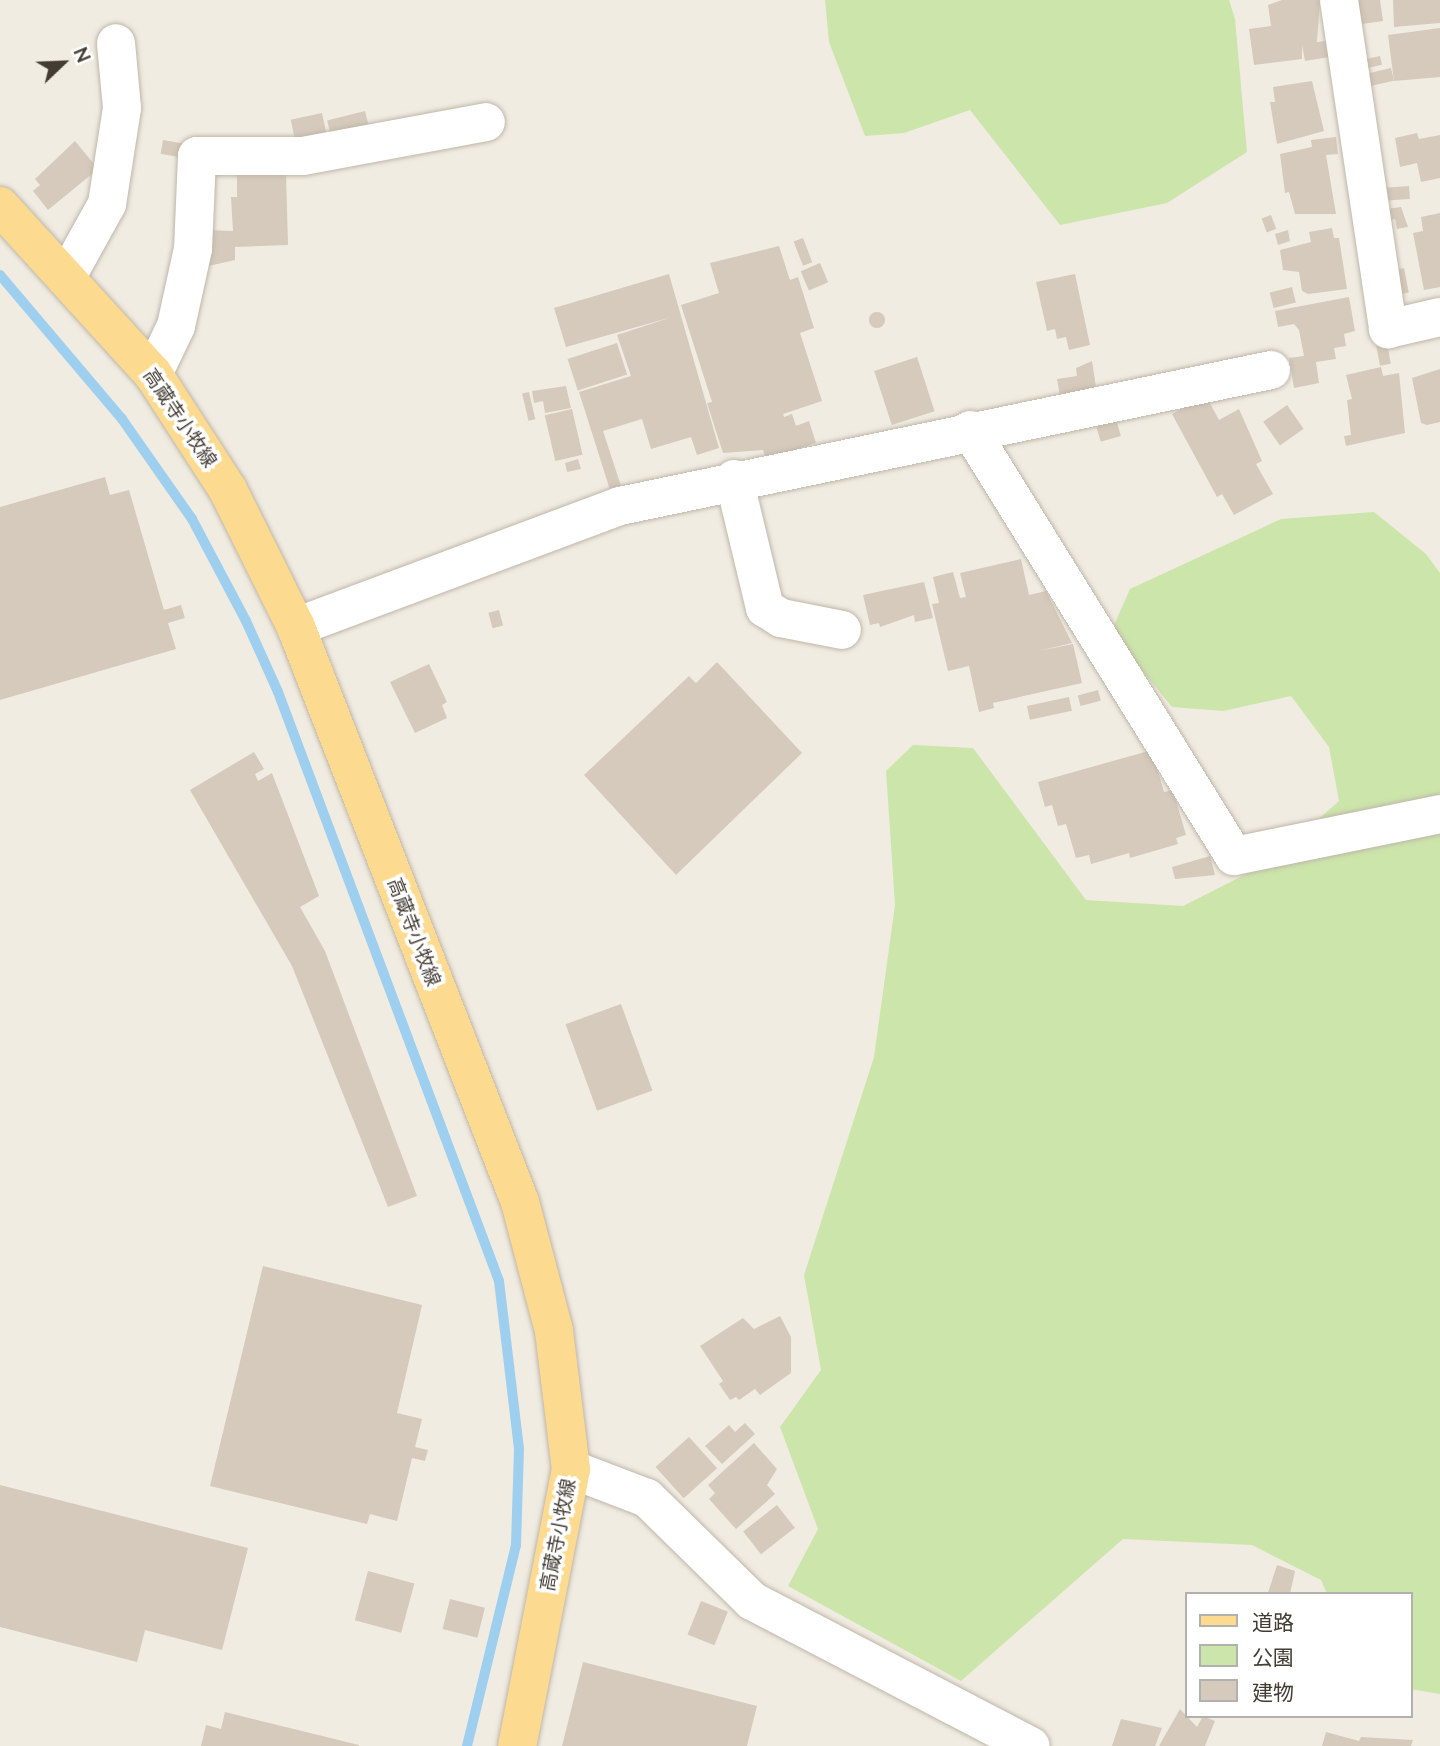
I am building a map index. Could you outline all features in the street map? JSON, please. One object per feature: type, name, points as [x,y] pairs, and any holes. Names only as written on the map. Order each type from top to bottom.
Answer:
[{"type":"main road","name":"高蔵寺小牧線","points":[[0,206],[153,374],[228,490],[296,627],[520,1202],[554,1331],[571,1469],[517,1746]]},
{"type":"street","points":[[1339,0],[1388,328],[1440,317]]},
{"type":"street","points":[[66,278],[107,204],[122,108],[116,43]]},
{"type":"street","points":[[153,374],[176,326],[193,248],[197,156],[303,156],[485,122]]},
{"type":"street","points":[[296,627],[620,506],[734,479],[1271,370]]},
{"type":"street","points":[[970,430],[1234,856],[1440,814]]},
{"type":"street","points":[[734,479],[765,608],[781,618],[842,630]]},
{"type":"street","points":[[571,1469],[647,1498],[752,1601],[1030,1746]]},
{"type":"green space","points":[[825,0],[1229,0],[1235,19],[1247,152],[1167,203],[1060,225],[970,110],[904,133],[865,136],[829,42]]},
{"type":"green space","points":[[1374,512],[1426,554],[1440,573],[1440,1694],[1412,1689],[1412,1592],[1326,1592],[1321,1580],[1252,1545],[1123,1539],[961,1681],[788,1586],[818,1529],[780,1427],[821,1370],[804,1275],[874,1057],[895,905],[886,771],[913,745],[973,748],[1086,900],[1183,906],[1270,862],[1339,801],[1329,747],[1291,696],[1223,711],[1172,707],[1111,632],[1130,589],[1281,519]]},
{"type":"building","points":[[1282,0],[1320,0],[1317,42],[1326,41],[1329,57],[1305,61],[1302,45],[1302,59],[1254,65],[1249,29],[1271,26],[1268,5]]},
{"type":"building","points":[[1358,0],[1380,0],[1383,21],[1362,24]]},
{"type":"building","points":[[1393,0],[1440,0],[1440,23],[1394,27]]},
{"type":"building","points":[[1440,28],[1440,77],[1394,81],[1388,35]]},
{"type":"building","points":[[1380,56],[1382,65],[1365,69],[1363,60]]},
{"type":"building","points":[[1391,68],[1394,81],[1371,86],[1368,73]]},
{"type":"building","points":[[1312,81],[1324,131],[1277,144],[1270,102],[1275,102],[1273,87]]},
{"type":"building","points":[[365,111],[371,135],[333,145],[327,120]]},
{"type":"building","points":[[322,113],[328,142],[297,149],[291,120]]},
{"type":"building","points":[[1417,133],[1419,139],[1440,135],[1440,178],[1421,182],[1417,163],[1400,167],[1395,138]]},
{"type":"building","points":[[1336,137],[1338,154],[1326,155],[1336,214],[1295,214],[1289,192],[1285,193],[1280,154],[1312,147],[1311,140]]},
{"type":"building","points":[[163,140],[190,145],[187,158],[161,154]]},
{"type":"building","points":[[75,141],[98,169],[48,210],[33,191],[40,185],[35,179]]},
{"type":"building","points":[[237,171],[286,173],[288,245],[235,247],[235,260],[204,267],[205,230],[233,231],[231,197],[237,197]]},
{"type":"building","points":[[1409,186],[1410,199],[1383,201],[1382,188]]},
{"type":"building","points":[[1401,207],[1408,227],[1397,229],[1395,219],[1389,220],[1387,209]]},
{"type":"building","points":[[1440,213],[1440,287],[1424,290],[1413,233],[1423,231],[1421,217]]},
{"type":"building","points":[[1271,215],[1276,229],[1267,233],[1262,218]]},
{"type":"building","points":[[1332,228],[1334,238],[1339,238],[1347,289],[1308,294],[1302,291],[1299,272],[1283,270],[1280,250],[1311,242],[1309,232]]},
{"type":"building","points":[[1288,230],[1290,241],[1278,245],[1275,234]]},
{"type":"building","points":[[803,238],[812,262],[803,266],[794,242]]},
{"type":"building","points":[[779,246],[790,280],[798,277],[814,328],[800,333],[822,401],[783,414],[784,417],[792,414],[796,426],[809,421],[816,443],[766,459],[763,450],[723,453],[707,403],[712,402],[681,305],[719,293],[710,263]]},
{"type":"building","points":[[820,263],[828,282],[809,291],[801,271]]},
{"type":"building","points":[[1404,268],[1409,293],[1397,295],[1392,270]]},
{"type":"building","points":[[669,274],[719,448],[697,455],[691,437],[651,449],[642,419],[603,431],[622,489],[611,493],[579,392],[631,376],[617,335],[672,317],[566,347],[554,308]]},
{"type":"building","points":[[1075,274],[1090,345],[1069,350],[1066,337],[1057,339],[1055,329],[1047,331],[1036,282]]},
{"type":"building","points":[[1292,287],[1296,303],[1274,308],[1270,293]]},
{"type":"building","points":[[1349,297],[1355,331],[1344,334],[1346,346],[1334,348],[1336,359],[1316,362],[1319,383],[1294,388],[1289,358],[1304,356],[1299,330],[1294,324],[1278,327],[1275,311]]},
{"type":"building","points":[[874,312],[880,312],[885,320],[883,326],[874,328],[869,323],[869,317]]},
{"type":"building","points":[[617,343],[627,374],[578,390],[568,359]]},
{"type":"building","points":[[1387,344],[1391,364],[1380,366],[1376,346]]},
{"type":"building","points":[[917,357],[935,411],[892,425],[874,371]]},
{"type":"building","points":[[1092,361],[1097,394],[1061,401],[1057,379],[1077,376],[1076,368]]},
{"type":"building","points":[[1381,367],[1383,376],[1399,373],[1405,433],[1346,446],[1344,436],[1351,435],[1347,400],[1352,399],[1346,375]]},
{"type":"building","points":[[1440,369],[1440,422],[1427,425],[1421,423],[1412,378]]},
{"type":"building","points":[[566,386],[571,408],[545,413],[543,401],[534,403],[532,391]]},
{"type":"building","points":[[529,392],[535,419],[528,421],[522,394]]},
{"type":"building","points":[[1206,396],[1219,420],[1239,409],[1262,461],[1256,464],[1273,494],[1234,515],[1222,494],[1217,497],[1172,414]]},
{"type":"building","points":[[1287,405],[1304,429],[1280,445],[1263,422]]},
{"type":"building","points":[[572,409],[583,455],[555,461],[545,415]]},
{"type":"building","points":[[1114,412],[1121,436],[1101,442],[1094,418]]},
{"type":"building","points":[[578,459],[581,469],[567,472],[565,463]]},
{"type":"building","points":[[105,477],[110,495],[129,490],[164,610],[181,605],[185,618],[168,623],[176,649],[0,700],[0,507]]},
{"type":"building","points":[[1021,559],[1029,595],[1046,591],[1072,643],[1038,651],[1073,644],[1082,683],[993,703],[994,708],[979,712],[969,666],[948,671],[932,604],[939,603],[933,577],[953,572],[960,598],[966,597],[960,573]]},
{"type":"building","points":[[924,582],[933,618],[915,622],[914,615],[880,627],[879,623],[870,625],[863,595]]},
{"type":"building","points":[[499,610],[503,625],[493,628],[488,613]]},
{"type":"building","points":[[717,662],[802,753],[676,875],[584,775],[689,676],[696,683]]},
{"type":"building","points":[[429,664],[447,702],[442,705],[447,718],[415,733],[390,682]]},
{"type":"building","points":[[1098,690],[1101,701],[1081,706],[1078,695]]},
{"type":"building","points":[[1069,697],[1072,711],[1030,720],[1027,706]]},
{"type":"building","points":[[1152,750],[1164,792],[1173,790],[1186,835],[1176,838],[1178,844],[1130,858],[1129,853],[1091,864],[1089,855],[1076,858],[1066,824],[1058,826],[1052,805],[1045,807],[1038,782]]},
{"type":"building","points":[[254,752],[264,769],[255,774],[258,781],[272,773],[319,896],[300,907],[325,951],[417,1196],[388,1207],[292,966],[190,790]]},
{"type":"building","points":[[1210,856],[1215,875],[1175,879],[1172,867]]},
{"type":"building","points":[[621,1004],[652,1090],[597,1111],[566,1024]]},
{"type":"building","points":[[263,1266],[422,1305],[397,1413],[422,1419],[415,1447],[428,1450],[425,1461],[412,1458],[397,1521],[370,1514],[367,1524],[210,1486]]},
{"type":"building","points":[[780,1316],[791,1337],[791,1373],[760,1395],[755,1389],[739,1400],[736,1397],[730,1400],[719,1384],[723,1381],[700,1346],[743,1318],[754,1329]]},
{"type":"building","points":[[745,1423],[755,1434],[722,1464],[705,1446],[729,1425],[735,1432]]},
{"type":"building","points":[[689,1437],[717,1468],[684,1498],[656,1467]]},
{"type":"building","points":[[754,1443],[777,1469],[767,1485],[775,1494],[736,1529],[709,1499],[715,1493],[708,1485]]},
{"type":"building","points":[[0,1485],[248,1548],[222,1650],[145,1630],[137,1662],[0,1627]]},
{"type":"building","points":[[777,1505],[795,1528],[761,1554],[743,1531]]},
{"type":"building","points":[[1277,1565],[1295,1571],[1290,1592],[1268,1592]]},
{"type":"building","points":[[368,1571],[414,1583],[401,1633],[355,1620]]},
{"type":"building","points":[[450,1599],[485,1608],[477,1638],[443,1629]]},
{"type":"building","points":[[701,1601],[728,1612],[714,1645],[688,1634]]},
{"type":"building","points":[[583,1662],[757,1706],[747,1746],[562,1746]]},
{"type":"building","points":[[1180,1709],[1184,1718],[1188,1718],[1197,1727],[1202,1718],[1215,1721],[1205,1746],[1159,1746]]},
{"type":"building","points":[[225,1712],[359,1746],[201,1746],[206,1725],[221,1729]]},
{"type":"building","points":[[1121,1719],[1162,1728],[1155,1746],[1112,1746]]},
{"type":"building","points":[[1326,1732],[1359,1741],[1361,1737],[1413,1740],[1411,1746],[1322,1746]]},
{"type":"waterway","points":[[0,275],[122,419],[192,519],[246,621],[278,692],[499,1281],[519,1449],[516,1545],[467,1746]]}]
